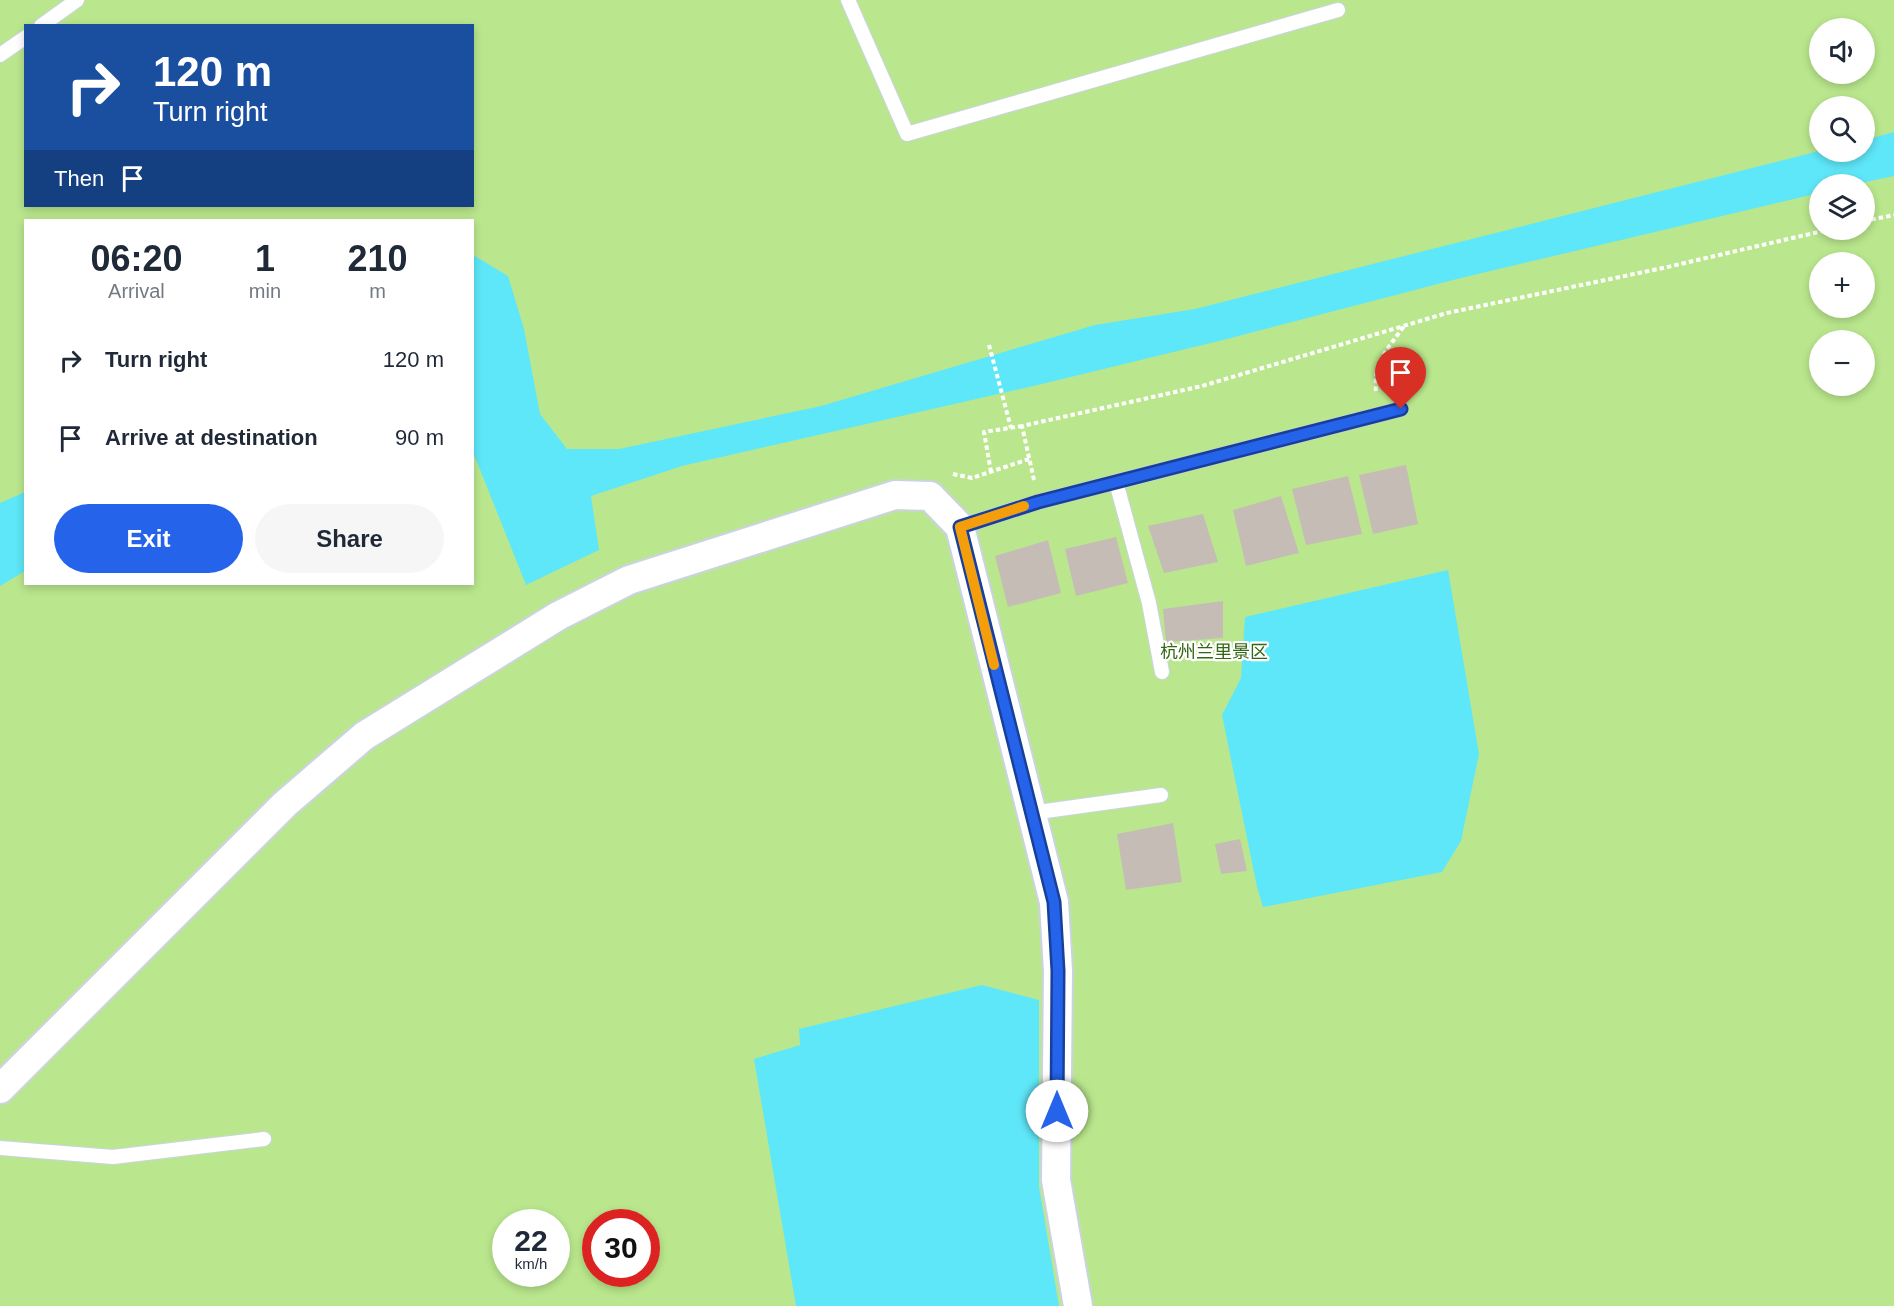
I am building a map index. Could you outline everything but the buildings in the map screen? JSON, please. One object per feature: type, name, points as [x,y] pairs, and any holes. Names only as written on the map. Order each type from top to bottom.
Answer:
[{"type":"street","points":[[0,1089],[285,804],[364,736],[558,616],[629,580],[895,495],[930,496],[960,527],[1054,902],[1058,971],[1056,1180],[1078,1306]]},
{"type":"lane","points":[[44,24],[77,0]]},
{"type":"lane","points":[[848,0],[907,134],[1338,10]]},
{"type":"lane","points":[[0,55],[24,38]]},
{"type":"lane","points":[[960,527],[1038,502],[1401,409]]},
{"type":"lane","points":[[1116,482],[1149,603],[1162,672]]},
{"type":"lane","points":[[1031,813],[1161,795]]},
{"type":"lane","points":[[0,1148],[113,1157],[264,1139]]},
{"type":"path","points":[[1875,219],[1894,215]]},
{"type":"path","points":[[991,472],[984,432],[1022,426],[1202,386],[1447,313],[1663,268],[1809,234]]},
{"type":"path","points":[[1379,415],[1375,377],[1380,360],[1405,325]]},
{"type":"path","points":[[989,345],[1011,428]]},
{"type":"path","points":[[1022,426],[1038,502]]},
{"type":"path","points":[[952,474],[972,478],[1029,459]]},
{"type":"green space","name":"杭州兰里景区","points":[[0,0],[1894,0],[1894,1306],[0,1306]]},
{"type":"water","points":[[1894,132],[1894,176],[1875,180],[1875,174],[1809,174],[1809,195],[1457,279],[1042,384],[682,466],[591,496],[599,550],[526,585],[474,455],[474,256],[508,276],[524,329],[540,414],[567,449],[619,449],[821,406],[1095,325],[1195,309],[1809,154],[1809,162],[1875,162],[1875,137]]},
{"type":"water","points":[[24,492],[24,572],[0,586],[0,503]]},
{"type":"water","points":[[1448,570],[1479,754],[1461,841],[1442,872],[1263,907],[1222,715],[1241,678],[1245,617]]},
{"type":"water","points":[[982,985],[1039,1000],[1039,1187],[1059,1306],[796,1306],[754,1059],[800,1045],[799,1029]]},
{"type":"slow traffic","points":[[994,665],[960,527],[1024,506]]},
{"type":"route","points":[[1057,1111],[1058,971],[1054,902],[960,527],[1038,502],[1401,409]]}]
